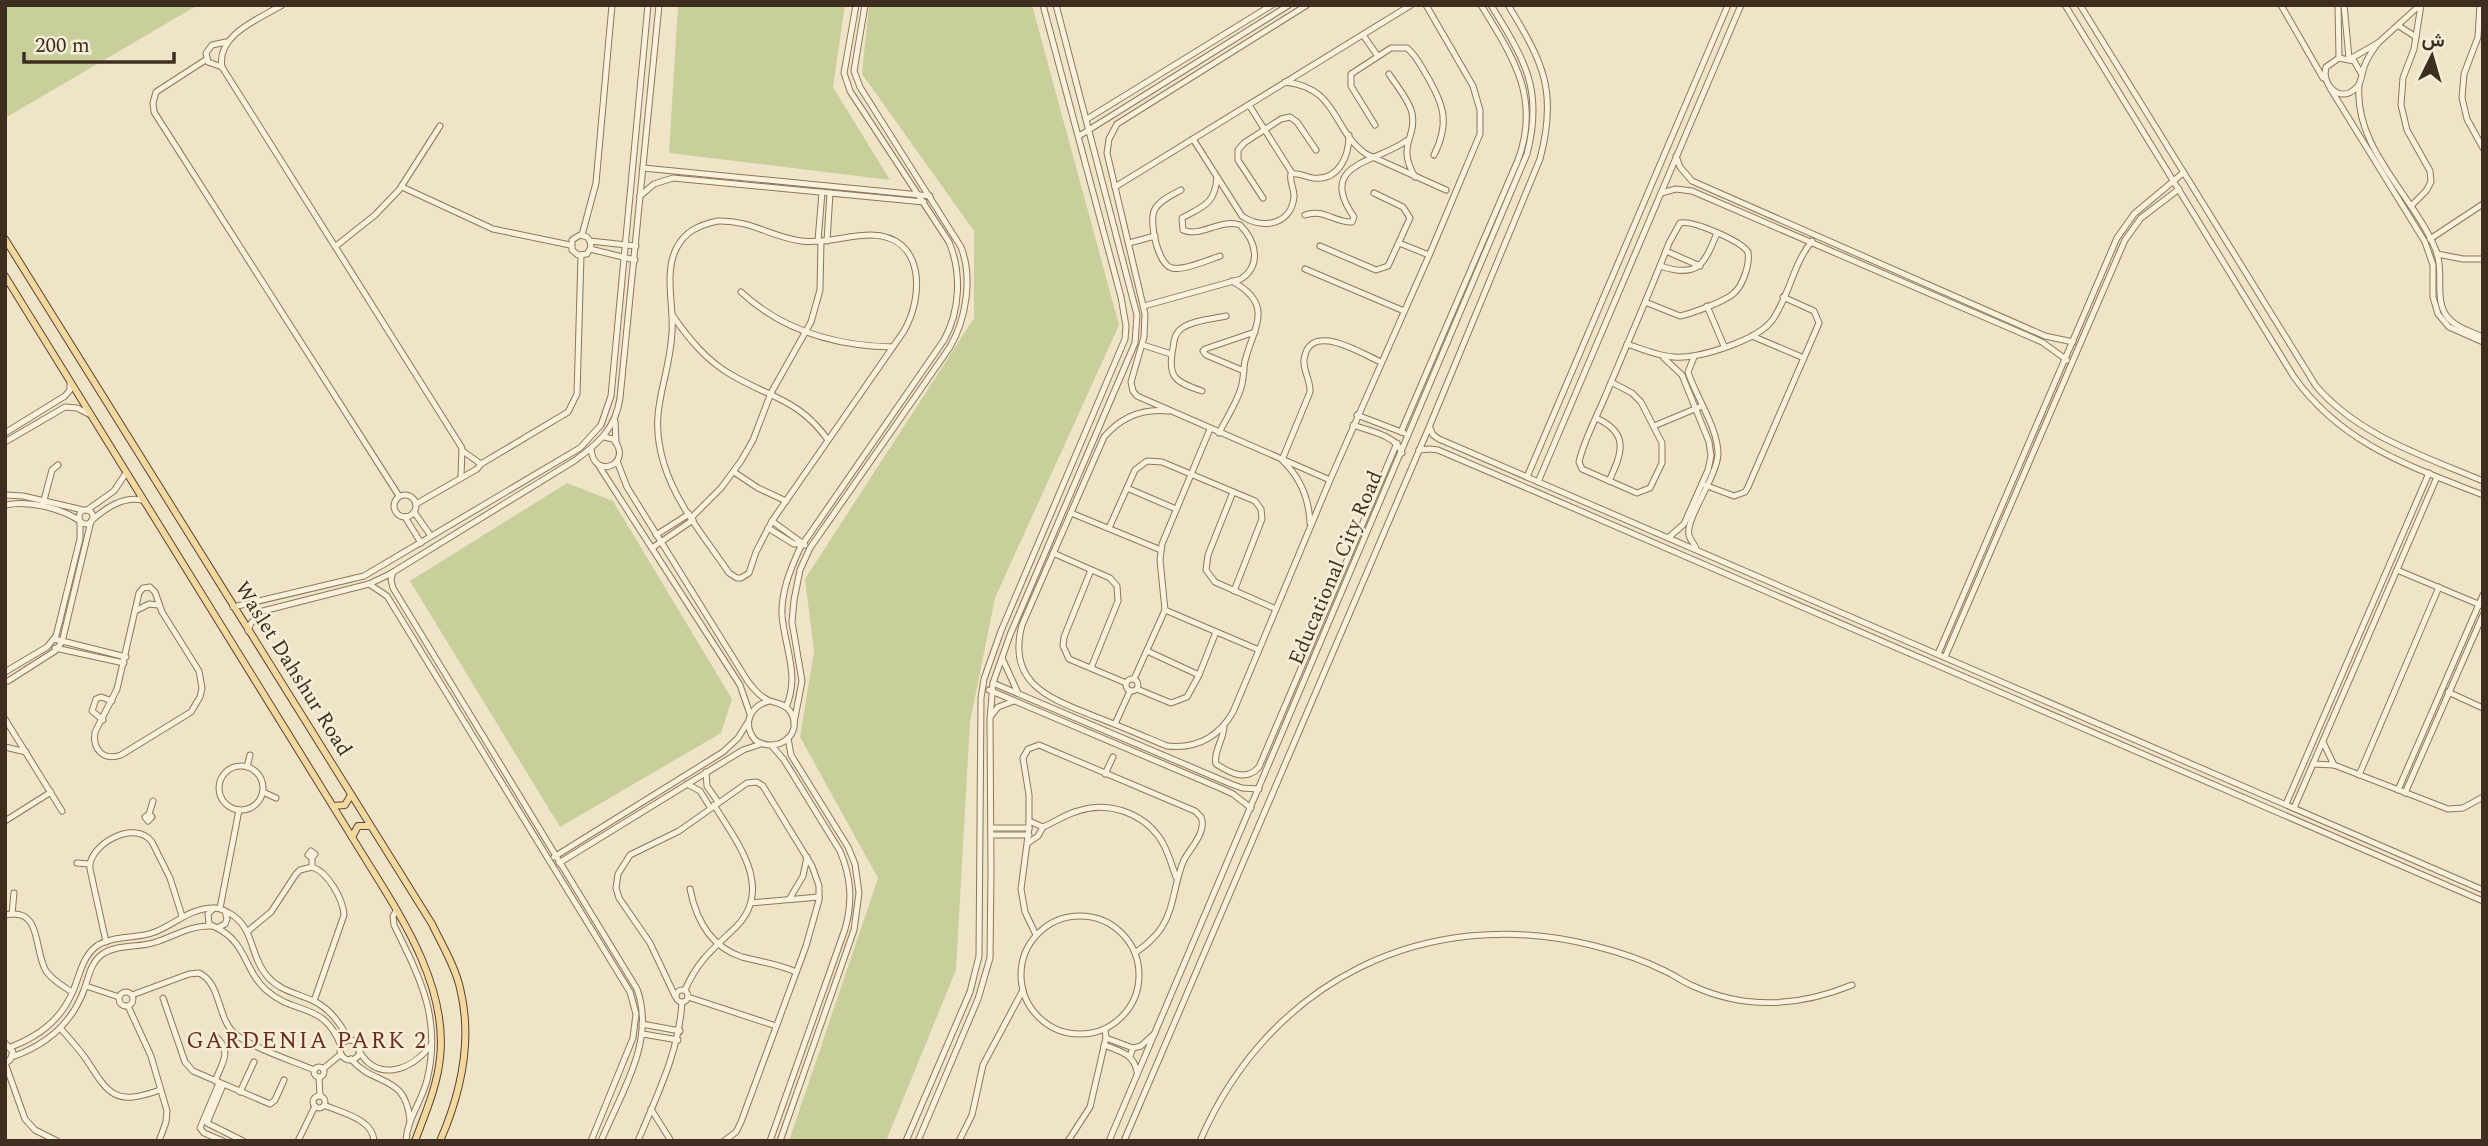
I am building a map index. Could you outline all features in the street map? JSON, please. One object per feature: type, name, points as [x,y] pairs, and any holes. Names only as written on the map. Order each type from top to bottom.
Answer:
[{"type":"main road","name":"Waslet Dahshur Road","points":[[5,239],[432,924],[460,987],[465,1017],[464,1061],[457,1100],[440,1141]]},
{"type":"main road","name":"Waslet Dahshur Road","points":[[5,276],[352,837],[396,911],[427,971],[437,1000],[441,1030],[440,1058],[436,1083],[415,1141]]},
{"type":"main road","points":[[333,806],[345,805],[351,795]]},
{"type":"main road","points":[[352,837],[358,826],[370,826]]},
{"type":"street","points":[[222,67],[211,64],[206,59],[209,47],[227,41],[282,5]]},
{"type":"street","points":[[582,235],[596,183],[612,5]]},
{"type":"street","points":[[232,607],[346,582],[370,573],[580,448],[590,439],[605,416],[611,396],[622,256],[648,5]]},
{"type":"street","points":[[659,5],[635,260],[620,398],[615,419],[616,443],[620,452],[617,461],[624,481],[660,543],[747,680],[758,694],[769,701]]},
{"type":"street","points":[[786,707],[791,695],[793,675],[782,617],[782,600],[791,567],[803,544],[936,351],[951,326],[956,303],[958,277],[949,242],[850,91],[844,73],[856,5]]},
{"type":"street","points":[[780,1141],[854,930],[859,893],[855,864],[848,847],[791,755],[788,738],[794,723],[802,681],[793,622],[800,570],[810,548],[950,347],[959,327],[967,278],[965,259],[958,241],[860,87],[855,71],[865,5]]},
{"type":"street","points":[[906,1141],[970,992],[979,956],[979,747],[984,679],[1001,631],[1120,354],[1126,326],[1121,297],[1043,5]]},
{"type":"street","points":[[918,1141],[985,978],[991,934],[989,719],[993,683],[1126,366],[1135,342],[1137,326],[1132,296],[1056,5]]},
{"type":"street","points":[[1087,120],[1272,5]]},
{"type":"street","points":[[1079,136],[1289,5]]},
{"type":"street","points":[[1307,5],[1117,124],[1111,134],[1108,149],[1144,306],[1143,345],[1131,379],[1137,396],[1330,480]]},
{"type":"street","points":[[1115,187],[1411,5]]},
{"type":"street","points":[[1168,411],[1138,413],[1112,428],[1104,437],[1022,625],[1018,646],[1022,667],[1034,685],[1050,698],[1167,746],[1178,747],[1211,738],[1233,712],[1357,415],[1480,134],[1480,110],[1473,86],[1426,5]]},
{"type":"street","points":[[1401,432],[1518,160],[1525,136],[1526,106],[1520,74],[1510,50],[1481,5]]},
{"type":"street","name":"Educational City Road","points":[[1109,1141],[1522,168],[1533,128],[1533,98],[1528,71],[1491,5]]},
{"type":"street","name":"Educational City Road","points":[[1124,1141],[1430,425],[1540,159],[1547,127],[1547,91],[1539,58],[1508,5]]},
{"type":"street","points":[[1527,477],[1728,5]]},
{"type":"street","points":[[1534,491],[1741,5]]},
{"type":"street","points":[[2065,5],[2309,398],[2337,425],[2357,439],[2437,477],[2483,495]]},
{"type":"street","points":[[2080,5],[2303,368],[2331,402],[2349,418],[2376,434],[2483,481]]},
{"type":"street","points":[[2281,5],[2328,86],[2438,254],[2441,277],[2436,297],[2442,308],[2452,321],[2483,337]]},
{"type":"street","points":[[2359,85],[2348,93],[2338,93],[2328,86],[2325,72],[2330,63],[2339,58],[2349,58],[2378,43],[2421,5]]},
{"type":"street","points":[[2411,206],[2431,182],[2430,172],[2407,130],[2401,105],[2403,78],[2416,37],[2421,5]]},
{"type":"street","points":[[2480,5],[2478,37],[2465,74],[2462,98],[2467,120],[2483,148]]},
{"type":"street","points":[[2339,58],[2341,7]]},
{"type":"street","points":[[2341,7],[2349,58],[2358,64],[2361,73]]},
{"type":"street","points":[[2399,26],[2416,37]]},
{"type":"street","points":[[1363,34],[1377,55]]},
{"type":"street","points":[[227,41],[221,53],[222,67],[464,452],[481,464]]},
{"type":"street","points":[[2378,43],[2361,73],[2358,102],[2364,125],[2386,174],[2423,226],[2434,273],[2438,314],[2445,323],[2483,342]]},
{"type":"street","points":[[1375,125],[1352,89],[1350,80],[1353,71],[1396,46],[1407,48],[1415,56],[1440,98],[1443,127],[1434,155]]},
{"type":"street","points":[[2310,56],[2330,63]]},
{"type":"street","points":[[206,59],[156,92],[154,112],[398,496]]},
{"type":"street","points":[[1699,72],[1711,77]]},
{"type":"street","points":[[1390,74],[1411,109],[1411,127],[1406,141],[1408,160],[1415,177]]},
{"type":"street","points":[[1285,82],[1304,86],[1321,96],[1361,151],[1371,158],[1446,190]]},
{"type":"street","points":[[1249,105],[1292,173],[1315,178],[1333,173],[1347,156],[1349,135]]},
{"type":"street","points":[[1263,198],[1238,160],[1238,153],[1244,143],[1284,118],[1293,118],[1315,150]]},
{"type":"street","points":[[336,246],[375,215],[402,187],[440,125]]},
{"type":"street","points":[[1193,139],[1245,218],[1263,225],[1274,224],[1284,218],[1293,200],[1293,187],[1289,178],[1292,173]]},
{"type":"street","points":[[1305,215],[1321,213],[1352,222],[1354,217],[1343,198],[1344,180],[1354,166],[1386,153],[1406,141]]},
{"type":"street","points":[[1676,156],[1683,173],[1692,181],[2045,336],[2081,344]]},
{"type":"street","points":[[643,168],[930,196]]},
{"type":"street","points":[[1941,656],[2121,231],[2134,214],[2183,173]]},
{"type":"street","points":[[1144,306],[1232,281],[1247,274],[1255,258],[1251,240],[1240,225],[1227,222],[1189,232],[1183,230],[1182,218],[1204,206],[1213,197],[1217,177]]},
{"type":"street","points":[[640,196],[654,184],[673,178],[934,203]]},
{"type":"street","points":[[402,187],[493,229],[570,245]]},
{"type":"street","points":[[1661,193],[1676,189],[1692,191],[2042,342],[2072,363]]},
{"type":"street","points":[[1181,190],[1159,204],[1154,211],[1152,220],[1161,260],[1169,268],[1180,268],[1220,256]]},
{"type":"street","points":[[1941,656],[2128,234],[2146,213],[2179,190]]},
{"type":"street","points":[[652,548],[714,496],[734,472],[753,440],[771,393],[806,332],[820,290],[822,192]]},
{"type":"street","points":[[822,241],[830,193]]},
{"type":"street","points":[[1320,246],[1379,270],[1388,266],[1409,221],[1408,211],[1374,194]]},
{"type":"street","points":[[2428,240],[2483,204]]},
{"type":"street","points":[[1240,225],[1245,218]]},
{"type":"street","points":[[718,221],[739,222],[793,240],[822,241],[879,236],[900,245],[911,257],[917,277],[916,301],[908,324],[770,525],[749,573],[737,578],[729,573],[691,517],[667,474],[657,432],[657,407],[669,358],[673,316],[670,273],[673,255],[688,232],[718,221]]},
{"type":"street","points":[[1611,382],[1637,397],[1662,443],[1663,457],[1650,488],[1637,493],[1582,469],[1579,462],[1596,418],[1611,382],[1627,344],[1645,302],[1666,251],[1678,225],[1690,222],[1743,245],[1748,252],[1749,261],[1736,291],[1707,306],[1680,316],[1645,302]]},
{"type":"street","points":[[2423,226],[2435,231],[2443,230]]},
{"type":"street","points":[[1801,256],[1803,238],[1807,231]]},
{"type":"street","points":[[1660,266],[1682,272],[1700,266],[1707,258],[1717,233]]},
{"type":"street","points":[[582,235],[590,241],[636,246]]},
{"type":"street","points":[[570,245],[575,237],[582,235]]},
{"type":"street","points":[[1627,344],[1660,355],[1694,357],[1752,336],[1770,322],[1801,256],[1815,235]]},
{"type":"street","points":[[1129,243],[1155,236]]},
{"type":"street","points":[[590,241],[590,250]]},
{"type":"street","points":[[1399,243],[1429,255]]},
{"type":"street","points":[[570,245],[573,253],[581,256]]},
{"type":"street","points":[[581,256],[590,250],[635,260]]},
{"type":"street","points":[[1666,251],[1700,266]]},
{"type":"street","points":[[2430,252],[2463,259],[2483,259]]},
{"type":"street","points":[[405,517],[414,512],[416,504],[568,412],[575,401],[581,256]]},
{"type":"street","points":[[1305,270],[1404,311]]},
{"type":"street","points":[[1219,433],[1240,391],[1245,361],[1259,319],[1255,302],[1247,291],[1232,281]]},
{"type":"street","points":[[741,292],[764,312],[806,332],[849,344],[893,347]]},
{"type":"street","points":[[1705,486],[1734,496],[1745,492],[1804,358],[1819,318],[1814,311],[1783,297]]},
{"type":"street","points":[[1707,306],[1724,346]]},
{"type":"street","points":[[673,316],[693,343],[718,366],[800,409],[811,418],[828,440]]},
{"type":"street","points":[[1202,391],[1182,384],[1174,377],[1170,367],[1175,338],[1184,327],[1226,316]]},
{"type":"street","points":[[1244,371],[1206,355],[1204,350],[1255,332]]},
{"type":"street","points":[[1452,332],[1466,338]]},
{"type":"street","points":[[1752,336],[1804,358]]},
{"type":"street","points":[[1282,460],[1310,392],[1304,362],[1311,344],[1326,339],[1381,362]]},
{"type":"street","points":[[1143,345],[1171,354]]},
{"type":"street","points":[[1660,355],[1682,375],[1711,449],[1711,463],[1705,486],[1684,524],[1668,538]]},
{"type":"street","points":[[1694,357],[1688,372],[1715,439],[1718,455],[1689,527],[1688,534],[1696,549]]},
{"type":"street","points":[[5,433],[61,398],[70,390],[71,382]]},
{"type":"street","points":[[61,398],[66,400],[65,407]]},
{"type":"street","points":[[1654,426],[1702,406]]},
{"type":"street","points":[[5,442],[65,407],[77,408],[89,414]]},
{"type":"street","points":[[1357,415],[1401,432],[1410,432]]},
{"type":"street","points":[[1596,418],[1615,429],[1621,445],[1620,458],[1609,481]]},
{"type":"street","points":[[248,631],[251,623],[262,611],[372,583],[393,572],[574,461],[604,437],[615,419]]},
{"type":"street","points":[[1353,425],[1397,443],[1402,453]]},
{"type":"street","points":[[1430,425],[1437,438],[2483,890]]},
{"type":"street","points":[[1134,679],[1165,611],[1161,550],[1210,429]]},
{"type":"street","points":[[604,437],[616,443]]},
{"type":"street","points":[[590,439],[594,447],[593,460]]},
{"type":"street","points":[[1224,725],[1223,738],[1214,757],[1216,764],[1239,775],[1253,773],[1259,767],[1397,443]]},
{"type":"street","points":[[1419,450],[1438,450],[2483,901]]},
{"type":"street","points":[[461,477],[460,458],[464,452]]},
{"type":"street","points":[[574,461],[593,460],[599,466],[740,685],[750,714]]},
{"type":"street","points":[[1282,460],[1293,470],[1304,490],[1310,527]]},
{"type":"street","points":[[599,466],[609,466],[617,461]]},
{"type":"street","points":[[1109,528],[1135,470],[1147,461],[1163,462],[1255,500],[1262,514],[1234,591]]},
{"type":"street","points":[[43,504],[52,470],[58,465]]},
{"type":"street","points":[[734,472],[758,488],[786,501]]},
{"type":"street","points":[[6,678],[49,646],[54,639],[80,539],[79,514],[114,491],[126,473]]},
{"type":"street","points":[[2286,804],[2429,473]]},
{"type":"street","points":[[2294,808],[2437,477]]},
{"type":"street","points":[[1127,488],[1177,509]]},
{"type":"street","points":[[1233,492],[1206,562],[1210,576],[1215,582],[1276,609]]},
{"type":"street","points":[[5,495],[23,496],[87,524],[121,501],[142,499]]},
{"type":"street","points":[[398,496],[410,496],[416,504]]},
{"type":"street","points":[[398,496],[394,509],[400,516],[405,517],[421,542]]},
{"type":"street","points":[[1057,498],[1067,502]]},
{"type":"street","points":[[5,505],[43,504],[85,510],[92,515],[62,642],[57,649],[6,678]]},
{"type":"street","points":[[414,512],[431,537]]},
{"type":"street","points":[[1071,513],[1161,550]]},
{"type":"street","points":[[656,536],[691,517]]},
{"type":"street","points":[[770,525],[810,548]]},
{"type":"street","points":[[415,533],[424,527]]},
{"type":"street","points":[[1692,558],[1696,549]]},
{"type":"street","points":[[1359,553],[1373,559]]},
{"type":"street","points":[[1053,554],[1114,582],[1119,596],[1091,668]]},
{"type":"street","points":[[1091,570],[1063,641],[1064,651],[1069,659],[1126,683],[1129,691],[1115,724]]},
{"type":"street","points":[[2397,570],[2481,605]]},
{"type":"street","points":[[393,572],[393,588],[633,980],[642,1001],[644,1024],[639,1050],[601,1141]]},
{"type":"street","points":[[370,573],[372,583],[387,596],[623,978],[634,1003],[636,1024],[633,1038],[592,1141]]},
{"type":"street","points":[[2359,775],[2439,587]]},
{"type":"street","points":[[143,588],[153,589],[158,605],[199,671],[202,688],[197,705],[191,712],[115,757],[103,755],[95,745],[95,732],[112,701],[125,660],[139,593],[143,588]]},
{"type":"street","points":[[2398,790],[2481,605],[2483,595]]},
{"type":"street","points":[[137,610],[149,604],[158,605]]},
{"type":"street","points":[[1165,611],[1259,650]]},
{"type":"street","points":[[2405,793],[2479,631],[2483,615]]},
{"type":"street","points":[[2469,627],[2479,631]]},
{"type":"street","points":[[1129,691],[1137,689],[1171,703],[1176,702],[1190,692],[1216,632]]},
{"type":"street","points":[[1889,643],[1892,635]]},
{"type":"street","points":[[54,639],[125,660]]},
{"type":"street","points":[[49,646],[125,660]]},
{"type":"street","points":[[1147,651],[1199,675]]},
{"type":"street","points":[[1002,658],[1018,697]]},
{"type":"street","points":[[984,679],[1018,697],[1233,793],[1251,808]]},
{"type":"street","points":[[1126,683],[1129,679],[1134,679]]},
{"type":"street","points":[[1134,679],[1138,682],[1137,689]]},
{"type":"street","points":[[982,687],[1018,697],[1231,784],[1259,789]]},
{"type":"street","points":[[2442,690],[2483,708]]},
{"type":"street","points":[[103,720],[92,711],[96,699],[101,697],[112,701]]},
{"type":"street","points":[[989,719],[1004,704],[1018,697]]},
{"type":"street","points":[[559,859],[723,752],[738,738],[750,714],[761,703],[777,702],[786,707],[794,723]]},
{"type":"street","points":[[2078,726],[2083,717]]},
{"type":"street","points":[[5,719],[62,811]]},
{"type":"street","points":[[748,722],[751,735],[761,744]]},
{"type":"street","points":[[772,746],[788,738]]},
{"type":"street","points":[[2323,742],[2334,765]]},
{"type":"street","points":[[552,863],[743,750],[761,744],[772,746],[781,754],[840,851],[846,863],[850,890],[845,929],[770,1141]]},
{"type":"street","points":[[1036,935],[1025,912],[1021,889],[1029,832],[1029,795],[1022,763],[1028,749],[1044,746],[1198,813],[1203,821],[1203,829],[1188,853],[1177,879],[1175,895],[1163,925],[1154,938],[1135,953]]},
{"type":"street","points":[[5,747],[26,752]]},
{"type":"street","points":[[247,767],[250,755]]},
{"type":"street","points":[[1105,774],[1113,757]]},
{"type":"street","points":[[2313,764],[2334,765],[2452,810],[2467,807],[2483,797]]},
{"type":"street","points":[[247,767],[259,776],[263,792],[254,806],[239,810],[223,800],[220,786],[231,769],[247,767]]},
{"type":"street","points":[[706,772],[707,786],[714,805],[750,866],[753,885],[751,903],[740,922],[699,962],[685,990],[688,997],[776,1026]]},
{"type":"street","points":[[2402,781],[2409,785]]},
{"type":"street","points":[[682,1002],[675,996],[650,943],[622,905],[617,891],[620,869],[631,855],[679,831],[747,783],[759,783],[807,856],[817,876],[819,897],[815,919],[740,1125],[733,1135],[724,1141]]},
{"type":"street","points":[[687,784],[700,791],[714,805]]},
{"type":"street","points":[[5,821],[51,792]]},
{"type":"street","points":[[263,792],[276,798]]},
{"type":"street","points":[[143,833],[153,802]]},
{"type":"street","points":[[1028,843],[1038,836],[1043,827],[1076,811],[1091,807],[1122,810],[1149,826],[1167,851],[1177,879]]},
{"type":"street","points":[[220,909],[239,810]]},
{"type":"street","points":[[1029,821],[1043,827]]},
{"type":"street","points":[[991,832],[1029,832]]},
{"type":"street","points":[[106,942],[89,864],[96,850],[124,833],[143,833],[152,842],[165,865],[182,916]]},
{"type":"street","points":[[312,841],[312,867]]},
{"type":"street","points":[[1167,851],[1177,857],[1188,853]]},
{"type":"street","points":[[789,899],[803,876],[807,856]]},
{"type":"street","points":[[77,863],[89,864]]},
{"type":"street","points":[[248,931],[271,912],[300,870],[312,867],[326,877],[342,902],[344,915],[314,1001]]},
{"type":"street","points":[[690,889],[699,918],[717,943],[739,956],[775,963],[796,972]]},
{"type":"street","points":[[14,893],[9,914],[23,916],[29,920],[37,934],[39,952],[47,971],[53,979],[72,992]]},
{"type":"street","points":[[751,903],[819,897]]},
{"type":"street","points":[[12,1057],[8,1045],[34,1037],[54,1022],[72,992],[85,958],[98,946],[149,934],[198,909],[220,909],[239,919],[248,931],[256,957],[267,976],[283,989],[314,1001],[331,1014],[349,1040],[356,1042],[359,1051],[373,1066],[400,1070],[418,1060],[432,1044]]},
{"type":"street","points":[[57,1141],[35,1130],[26,1119],[5,1063],[12,1057],[38,1046],[61,1029],[75,1009],[94,963],[105,952],[150,944],[195,927],[223,926],[227,916],[220,909]]},
{"type":"street","points":[[220,909],[207,916],[214,927],[237,943],[253,975],[265,989],[280,1000],[318,1014],[332,1028],[341,1046],[341,1054]]},
{"type":"street","points":[[396,911],[393,916],[394,925],[416,968],[431,1018],[432,1044],[424,1090],[410,1123],[406,1141]]},
{"type":"street","points":[[1076,916],[1105,921],[1118,929],[1135,953],[1139,977],[1134,1001],[1119,1020],[1105,1028],[1082,1034],[1056,1029],[1034,1013],[1023,990],[1021,966],[1024,954],[1036,935],[1061,919],[1076,916]]},
{"type":"street","points":[[1200,1141],[1227,1088],[1248,1059],[1297,1009],[1323,988],[1351,971],[1412,945],[1486,934],[1560,938],[1631,957],[1703,990],[1743,1002],[1798,1002],[1826,996],[1852,985]]},
{"type":"street","points":[[1191,950],[1203,955]]},
{"type":"street","points":[[119,997],[125,992],[132,995],[189,974],[199,973],[211,983],[221,1014],[234,1033],[314,1070]]},
{"type":"street","points":[[86,986],[119,997]]},
{"type":"street","points":[[675,996],[679,990],[685,990]]},
{"type":"street","points":[[959,1141],[972,1115],[983,1065],[1023,990]]},
{"type":"street","points":[[128,1006],[132,1002],[132,995]]},
{"type":"street","points":[[119,997],[121,1004],[128,1006],[152,1056],[167,1116],[159,1141]]},
{"type":"street","points":[[638,1141],[678,1040],[682,1002],[688,997]]},
{"type":"street","points":[[163,998],[185,1062],[193,1071],[272,1104],[284,1080]]},
{"type":"street","points":[[636,1024],[680,1031]]},
{"type":"street","points":[[1068,1141],[1090,1107],[1106,1038],[1105,1028]]},
{"type":"street","points":[[61,1029],[78,1047],[95,1076],[109,1091],[128,1098],[160,1090]]},
{"type":"street","points":[[1106,1038],[1133,1048],[1141,1046],[1156,1032]]},
{"type":"street","points":[[643,1034],[678,1040]]},
{"type":"street","points":[[214,1035],[223,1042],[226,1052],[208,1124],[243,1141]]},
{"type":"street","points":[[341,1046],[349,1040]]},
{"type":"street","points":[[1104,1045],[1130,1056],[1138,1075]]},
{"type":"street","points":[[1130,1056],[1133,1048]]},
{"type":"street","points":[[351,1059],[356,1057],[359,1051]]},
{"type":"street","points":[[341,1054],[367,1073],[396,1087],[405,1101],[410,1123]]},
{"type":"street","points":[[320,1097],[319,1077],[323,1074],[323,1069],[341,1054]]},
{"type":"street","points":[[240,1092],[254,1062]]},
{"type":"street","points":[[314,1070],[317,1067],[323,1069]]},
{"type":"street","points":[[314,1070],[315,1076],[319,1077]]},
{"type":"street","points":[[396,1087],[400,1070]]},
{"type":"street","points":[[320,1097],[325,1100],[324,1105]]},
{"type":"street","points":[[298,1141],[315,1106],[314,1099],[320,1097]]},
{"type":"street","points":[[213,1101],[200,1128],[204,1133],[223,1141]]},
{"type":"street","points":[[315,1106],[321,1108],[324,1105]]},
{"type":"street","points":[[324,1105],[369,1126],[374,1141]]},
{"type":"street","points":[[651,1109],[671,1141]]},
{"type":"green space","points":[[5,5],[198,5],[5,118]]},
{"type":"green space","points":[[678,5],[845,5],[833,87],[890,180],[669,153]]},
{"type":"green space","points":[[869,5],[1032,5],[1119,325],[995,598],[970,722],[956,970],[886,1141],[789,1141],[878,878],[800,737],[814,651],[805,579],[974,318],[974,231],[862,74]]},
{"type":"green space","points":[[567,483],[613,501],[732,699],[721,733],[560,827],[410,581]]},
{"type":"district","name":"GARDENIA PARK 2","points":[[307,1041]]}]
